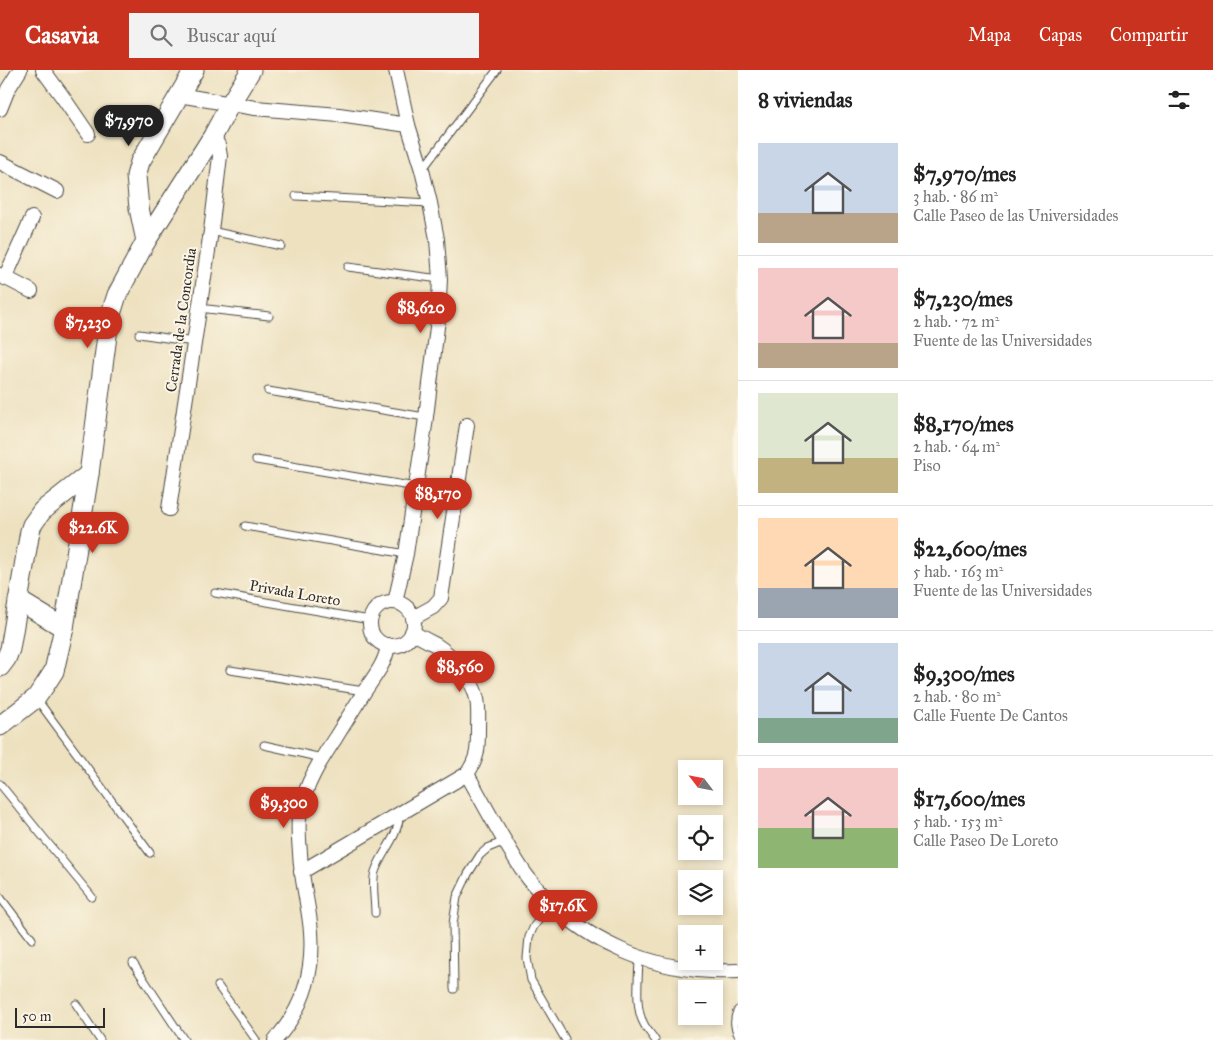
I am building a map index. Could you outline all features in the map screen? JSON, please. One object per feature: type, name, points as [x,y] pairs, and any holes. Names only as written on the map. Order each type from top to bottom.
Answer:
[{"type":"street","points":[[0,109],[8,89],[20,70]]},
{"type":"street","points":[[43,70],[88,134]]},
{"type":"street","points":[[146,242],[139,208],[136,176],[140,162],[194,70]]},
{"type":"street","points":[[0,726],[36,698],[54,671],[64,628],[89,474],[109,320],[117,296],[146,242],[213,136],[251,70]]},
{"type":"street","points":[[395,602],[406,554],[416,487],[438,319],[440,279],[437,239],[430,203],[408,125],[399,72]]},
{"type":"street","points":[[179,95],[255,108],[339,115],[408,125]]},
{"type":"street","name":"Cerrada de la Concordia","points":[[169,509],[220,156],[218,145],[213,136]]},
{"type":"street","points":[[0,162],[57,191]]},
{"type":"street","points":[[31,291],[3,277],[32,218]]},
{"type":"street","points":[[301,872],[467,774],[476,758],[477,699],[474,689],[456,662],[413,625],[411,612],[401,604],[388,602],[382,604],[372,614],[370,627],[373,634],[382,643],[398,645],[406,640],[413,625],[441,598],[467,425]]},
{"type":"street","points":[[2,659],[10,649],[32,525],[42,511],[89,474]]},
{"type":"street","points":[[18,600],[64,628]]},
{"type":"street","points":[[275,1040],[290,1021],[304,993],[310,974],[311,931],[301,872],[298,833],[300,813],[307,786],[322,758],[385,660],[388,645]]},
{"type":"street","points":[[467,774],[528,878],[551,905],[567,918],[614,948],[639,958],[668,966],[738,971]]},
{"type":"lane","points":[[422,170],[497,70]]},
{"type":"lane","points":[[296,196],[430,203]]},
{"type":"lane","points":[[210,231],[281,246]]},
{"type":"lane","points":[[348,267],[440,279]]},
{"type":"lane","points":[[199,308],[269,316]]},
{"type":"lane","points":[[139,334],[194,342]]},
{"type":"lane","points":[[268,390],[425,417]]},
{"type":"lane","points":[[256,460],[416,487]]},
{"type":"lane","points":[[245,526],[406,554]]},
{"type":"lane","name":"Privada Loreto","points":[[215,593],[370,620]]},
{"type":"lane","points":[[230,670],[365,691]]},
{"type":"lane","points":[[36,698],[150,853]]},
{"type":"lane","points":[[264,745],[322,758]]},
{"type":"lane","points":[[0,784],[92,897]]},
{"type":"lane","points":[[375,913],[375,870],[395,835],[400,814]]},
{"type":"lane","points":[[454,990],[453,924],[457,897],[480,855],[488,848],[505,841]]},
{"type":"lane","points":[[0,897],[32,939]]},
{"type":"lane","points":[[551,905],[534,926],[529,937],[527,958],[532,980],[565,1039]]},
{"type":"lane","points":[[639,958],[638,1001],[644,1025],[655,1040]]},
{"type":"lane","points":[[133,963],[184,1040]]},
{"type":"lane","points":[[218,986],[256,1040]]},
{"type":"lane","points":[[76,1004],[100,1040]]},
{"type":"lane","points":[[738,1010],[734,1021],[738,1035]]}]
